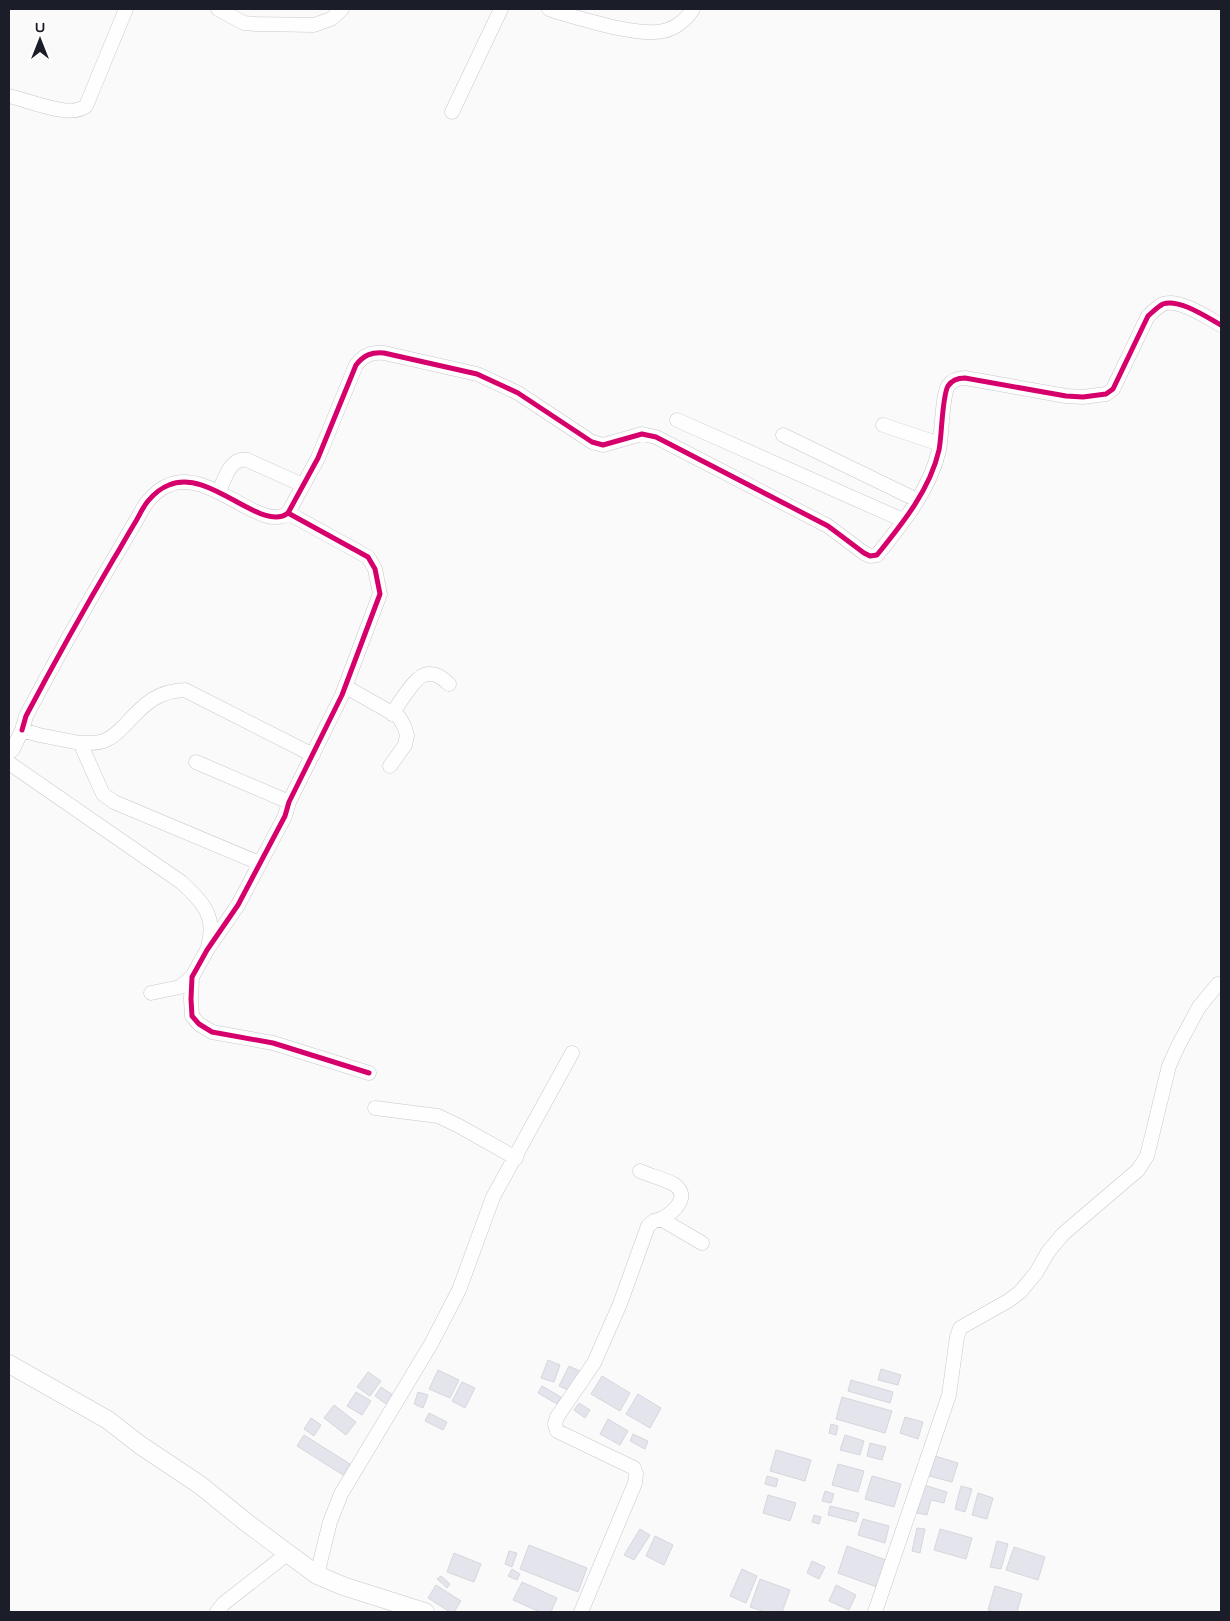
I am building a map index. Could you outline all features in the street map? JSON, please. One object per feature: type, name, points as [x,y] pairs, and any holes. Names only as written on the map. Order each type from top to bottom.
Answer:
[{"type":"street","points":[[9,96],[54,109],[82,110],[86,106],[126,9]]},
{"type":"street","points":[[218,9],[244,23],[314,25],[331,19],[342,9]]},
{"type":"street","points":[[452,112],[501,9]]},
{"type":"street","points":[[549,9],[620,28],[644,32],[663,31],[680,23],[693,9]]},
{"type":"street","points":[[9,753],[13,749],[22,730],[26,716],[72,630],[147,502],[168,485],[190,482],[219,491],[263,516],[283,517],[288,513],[318,458],[356,365],[364,356],[373,352],[477,374],[518,393],[592,442],[603,445],[642,434],[656,437],[828,526],[870,556],[877,555],[924,491],[937,459],[948,385],[958,378],[1066,396],[1097,396],[1106,394],[1113,389],[1148,316],[1164,304],[1183,305],[1221,325]]},
{"type":"street","points":[[677,420],[903,520]]},
{"type":"street","points":[[883,425],[940,444]]},
{"type":"street","points":[[783,434],[918,500]]},
{"type":"street","points":[[219,491],[233,464],[242,459],[303,485]]},
{"type":"street","points":[[151,993],[180,986],[192,977],[238,905],[285,816],[289,802],[346,687],[380,594],[375,570],[368,557],[288,513]]},
{"type":"street","points":[[392,714],[419,677],[427,673],[438,676],[450,684]]},
{"type":"street","points":[[346,687],[399,718],[404,726],[407,735],[405,745],[390,766]]},
{"type":"street","points":[[22,730],[80,743],[95,743],[107,740],[118,732],[146,704],[160,694],[172,690],[185,690],[313,755]]},
{"type":"street","points":[[80,743],[103,794],[114,802],[259,863]]},
{"type":"street","points":[[196,762],[289,802]]},
{"type":"street","points":[[9,763],[181,882],[201,900],[210,926],[211,936],[208,950]]},
{"type":"street","points":[[192,977],[192,1016],[199,1024],[212,1032],[272,1043],[369,1073]]},
{"type":"street","points":[[875,1612],[949,1395],[957,1337],[960,1328],[1008,1301],[1020,1292],[1036,1273],[1048,1252],[1063,1234],[1138,1170],[1148,1156],[1169,1066],[1199,1007],[1218,984]]},
{"type":"street","points":[[317,1575],[330,1522],[341,1494],[431,1344],[459,1290],[494,1196],[572,1053]]},
{"type":"street","points":[[375,1108],[438,1116],[516,1158]]},
{"type":"street","points":[[581,1612],[635,1483],[636,1474],[634,1468],[557,1430],[555,1424],[557,1418],[594,1363],[620,1304],[648,1226],[654,1221],[668,1216],[678,1205],[681,1197],[680,1191],[676,1186],[640,1171]]},
{"type":"street","points":[[661,1219],[702,1243]]},
{"type":"street","points":[[9,1364],[108,1420],[140,1446],[200,1484],[317,1575],[343,1586],[425,1612]]},
{"type":"street","points":[[217,1612],[224,1604],[288,1554]]},
{"type":"building","points":[[548,1360],[560,1365],[554,1382],[541,1378]]},
{"type":"building","points":[[569,1366],[582,1372],[572,1392],[559,1386]]},
{"type":"building","points":[[881,1369],[901,1375],[898,1385],[878,1380]]},
{"type":"building","points":[[438,1370],[459,1380],[450,1398],[429,1389]]},
{"type":"building","points":[[368,1372],[381,1381],[370,1396],[357,1387]]},
{"type":"building","points":[[602,1376],[630,1393],[620,1411],[591,1394]]},
{"type":"building","points":[[851,1380],[893,1392],[890,1403],[848,1391]]},
{"type":"building","points":[[462,1382],[475,1388],[465,1408],[452,1401]]},
{"type":"building","points":[[542,1386],[561,1397],[557,1404],[538,1393]]},
{"type":"building","points":[[381,1387],[396,1397],[389,1406],[375,1396]]},
{"type":"building","points":[[356,1392],[371,1401],[362,1415],[347,1406]]},
{"type":"building","points":[[418,1392],[428,1395],[423,1408],[414,1404]]},
{"type":"building","points":[[638,1394],[661,1408],[650,1428],[626,1414]]},
{"type":"building","points":[[842,1397],[892,1411],[885,1433],[836,1419]]},
{"type":"building","points":[[579,1403],[590,1410],[585,1418],[574,1410]]},
{"type":"building","points":[[334,1405],[356,1422],[346,1435],[324,1418]]},
{"type":"building","points":[[429,1413],[447,1422],[443,1430],[425,1421]]},
{"type":"building","points":[[905,1417],[923,1422],[918,1439],[900,1433]]},
{"type":"building","points":[[311,1418],[321,1425],[314,1436],[304,1429]]},
{"type":"building","points":[[608,1419],[628,1431],[620,1445],[600,1434]]},
{"type":"building","points":[[831,1424],[838,1426],[836,1435],[829,1433]]},
{"type":"building","points":[[633,1434],[648,1441],[645,1449],[630,1441]]},
{"type":"building","points":[[304,1435],[350,1464],[343,1475],[297,1446]]},
{"type":"building","points":[[845,1435],[864,1441],[860,1455],[840,1450]]},
{"type":"building","points":[[870,1443],[886,1447],[882,1460],[867,1456]]},
{"type":"building","points":[[776,1450],[811,1460],[805,1481],[770,1471]]},
{"type":"building","points":[[935,1456],[958,1463],[952,1482],[929,1476]]},
{"type":"building","points":[[838,1464],[864,1471],[858,1492],[832,1485]]},
{"type":"building","points":[[767,1476],[778,1479],[776,1487],[765,1484]]},
{"type":"building","points":[[872,1476],[901,1484],[894,1507],[865,1499]]},
{"type":"building","points":[[924,1485],[947,1492],[944,1503],[931,1500],[927,1515],[917,1513]]},
{"type":"building","points":[[961,1486],[972,1489],[965,1512],[955,1509]]},
{"type":"building","points":[[825,1491],[834,1494],[831,1503],[822,1501]]},
{"type":"building","points":[[978,1493],[993,1498],[987,1519],[972,1515]]},
{"type":"building","points":[[768,1495],[796,1503],[790,1521],[763,1513]]},
{"type":"building","points":[[830,1506],[859,1513],[856,1522],[828,1515]]},
{"type":"building","points":[[814,1515],[821,1517],[819,1524],[812,1522]]},
{"type":"building","points":[[863,1519],[889,1526],[885,1543],[858,1535]]},
{"type":"building","points":[[917,1528],[925,1529],[920,1553],[912,1551]]},
{"type":"building","points":[[640,1529],[650,1535],[634,1560],[624,1555]]},
{"type":"building","points":[[940,1529],[972,1538],[966,1559],[934,1550]]},
{"type":"building","points":[[655,1536],[673,1545],[664,1565],[646,1556]]},
{"type":"building","points":[[997,1541],[1008,1544],[1001,1569],[990,1567]]},
{"type":"building","points":[[529,1545],[587,1568],[578,1592],[520,1569]]},
{"type":"building","points":[[847,1546],[886,1560],[877,1587],[838,1573]]},
{"type":"building","points":[[1014,1547],[1045,1557],[1038,1580],[1006,1570]]},
{"type":"building","points":[[509,1551],[517,1553],[512,1567],[505,1564]]},
{"type":"building","points":[[454,1553],[481,1564],[474,1582],[447,1572]]},
{"type":"building","points":[[812,1561],[825,1567],[819,1579],[807,1573]]},
{"type":"building","points":[[512,1569],[520,1574],[517,1580],[508,1576]]},
{"type":"building","points":[[742,1569],[757,1576],[746,1603],[730,1596]]},
{"type":"building","points":[[441,1576],[450,1584],[447,1588],[437,1579]]},
{"type":"building","points":[[760,1579],[790,1590],[782,1612],[765,1612],[750,1607]]},
{"type":"building","points":[[522,1582],[557,1598],[551,1612],[540,1612],[513,1600]]},
{"type":"building","points":[[436,1585],[461,1601],[454,1612],[450,1612],[428,1598]]},
{"type":"building","points":[[836,1585],[856,1595],[849,1610],[829,1601]]},
{"type":"building","points":[[995,1586],[1022,1594],[1017,1612],[988,1610]]},
{"type":"cycle path","points":[[22,730],[26,716],[58,657],[143,508],[150,499],[166,486],[185,482],[217,491],[264,515],[277,517],[288,513],[318,458],[356,365],[362,359],[372,354],[384,353],[477,374],[518,393],[592,442],[603,445],[642,434],[656,437],[828,526],[870,556],[877,555],[896,531],[914,506],[929,479],[939,450],[946,391],[948,386],[954,381],[965,378],[1066,396],[1083,397],[1106,394],[1113,389],[1148,316],[1161,305],[1170,303],[1185,306],[1221,325]]},
{"type":"cycle path","points":[[288,513],[368,557],[375,569],[380,594],[342,695],[289,802],[285,816],[238,905],[207,950],[192,977],[192,1016],[199,1024],[212,1032],[273,1043],[369,1073]]}]
